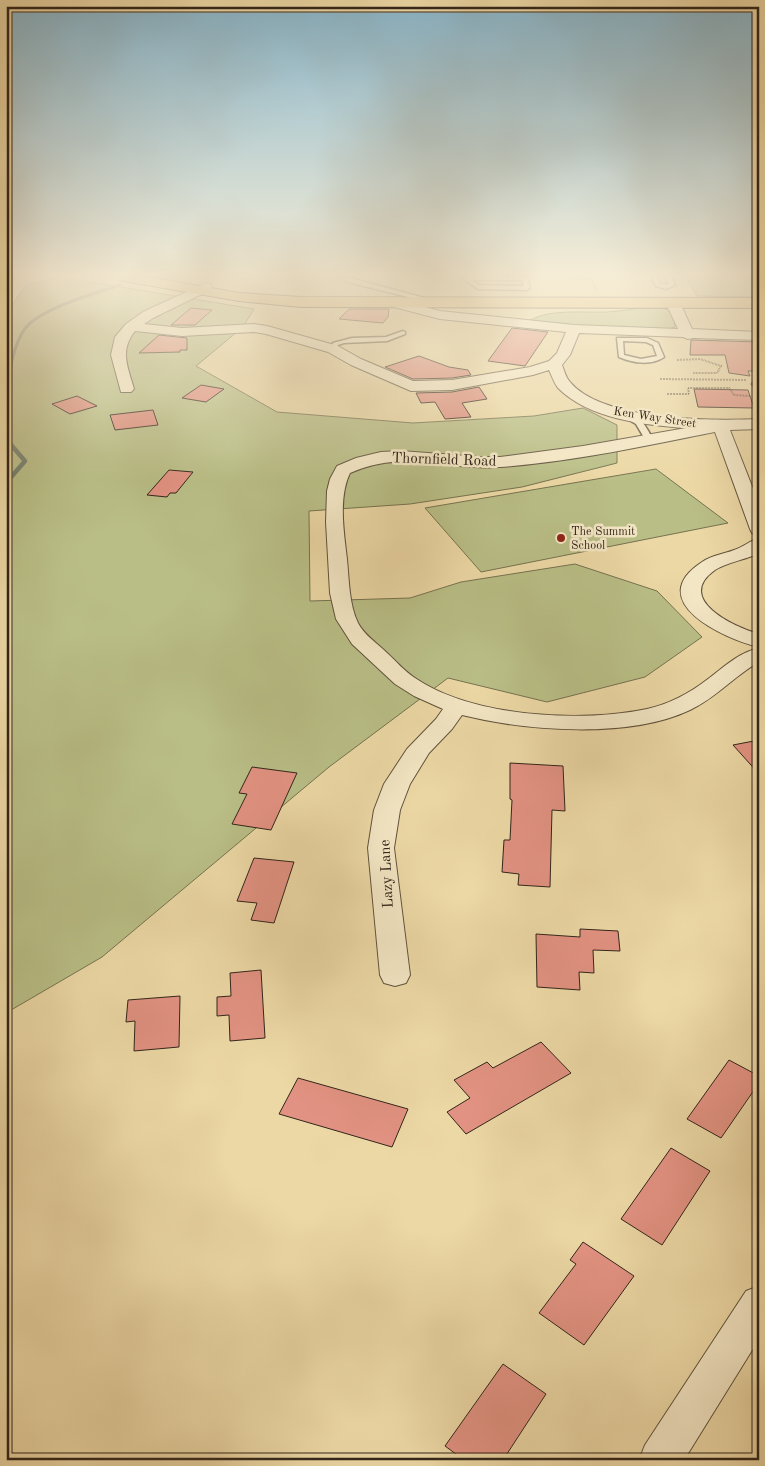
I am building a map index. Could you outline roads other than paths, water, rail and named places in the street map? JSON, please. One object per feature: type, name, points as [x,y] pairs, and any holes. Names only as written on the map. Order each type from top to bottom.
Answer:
[{"type":"street","points":[[119,345],[118,355],[126,389]]},
{"type":"street","points":[[320,345],[332,349],[402,383],[426,387],[452,385],[533,371],[554,364],[563,355],[567,345]]},
{"type":"street","name":"Ken Way Street","points":[[554,364],[559,381],[579,398],[628,416],[721,426],[759,424]]},
{"type":"street","points":[[721,426],[759,529]]},
{"type":"street","name":"Thornfield Road","points":[[721,426],[499,462],[473,462],[411,455],[385,456],[356,464],[343,470],[340,474],[336,490],[336,540],[339,583],[345,618],[350,626],[371,649],[410,685],[456,706],[506,716],[533,720],[588,722],[639,717],[670,710],[715,684],[739,663],[759,654]]},
{"type":"street","points":[[759,544],[749,551],[709,566],[699,573],[691,589],[696,606],[710,620],[731,632],[759,641]]},
{"type":"street","name":"Lazy Lane","points":[[395,975],[381,848],[387,810],[397,784],[419,749],[444,724],[456,706]]},
{"type":"street","points":[[660,1460],[759,1304]]},
{"type":"lane","points":[[332,349],[334,345]]},
{"type":"lane","points":[[619,345],[621,356],[631,360],[655,360],[661,358],[657,345]]},
{"type":"lane","points":[[759,382],[756,384],[759,388]]},
{"type":"lane","points":[[628,416],[639,423],[649,439]]},
{"type":"waterway","points":[[6,393],[17,345]]},
{"type":"waterway","points":[[6,439],[25,461],[6,483]]},
{"type":"place","name":"The Summit School","points":[[561,538]]}]
